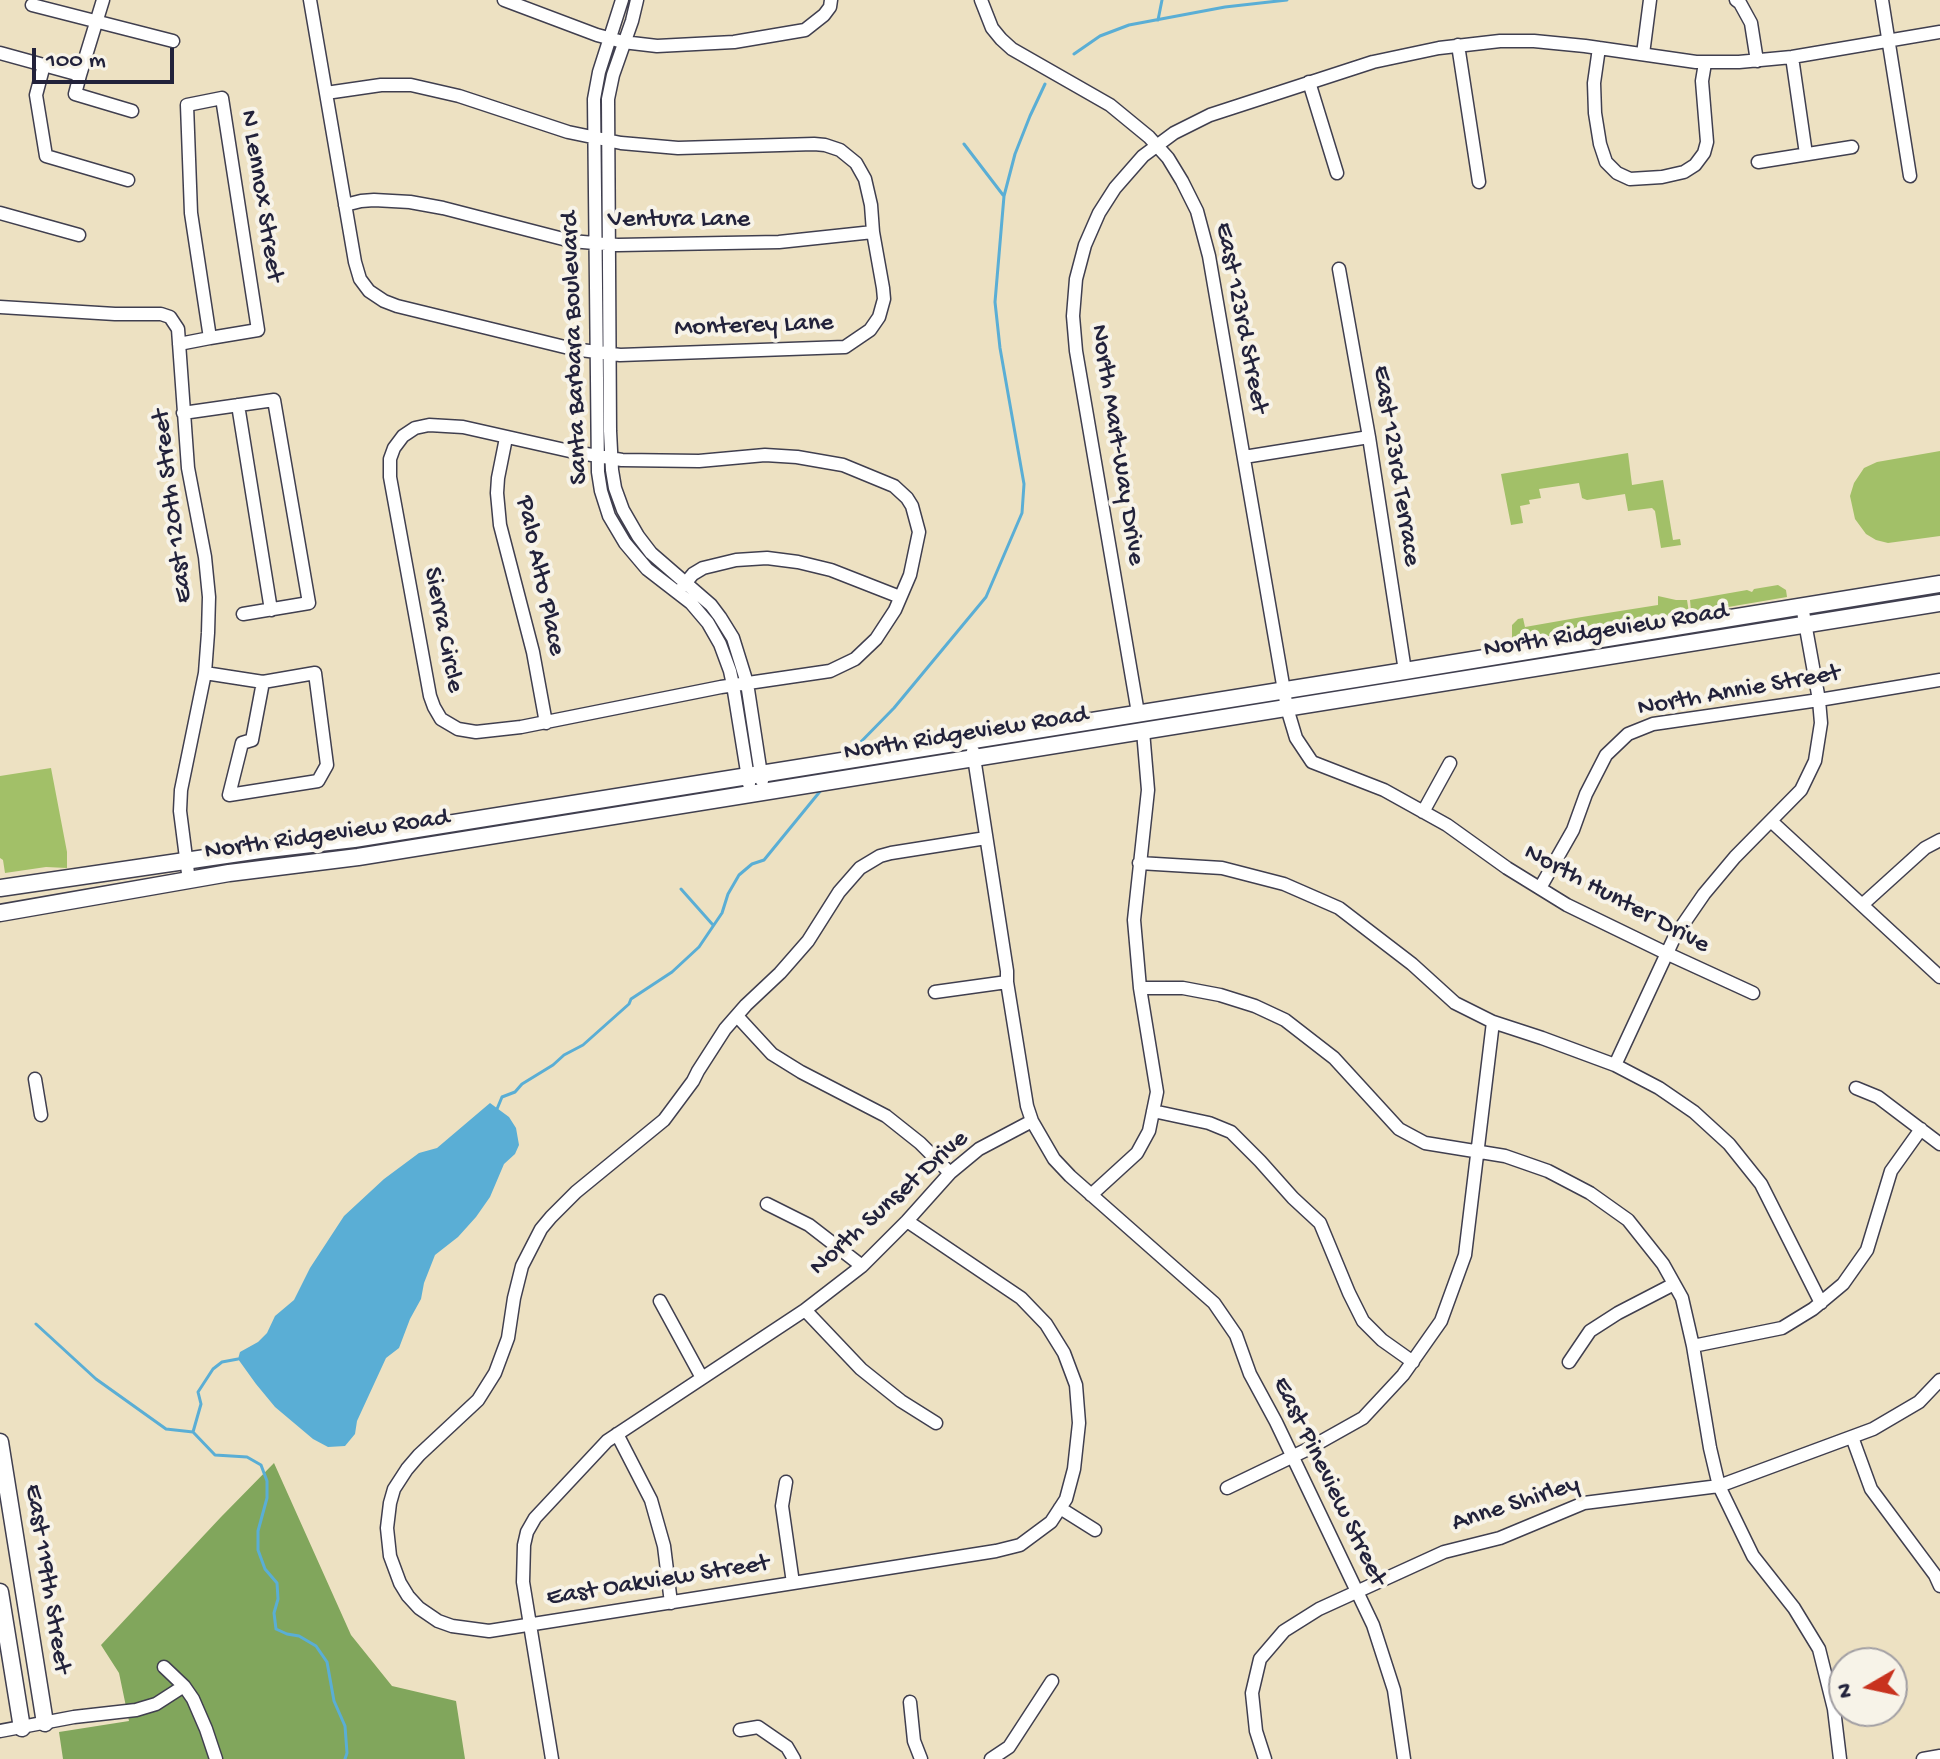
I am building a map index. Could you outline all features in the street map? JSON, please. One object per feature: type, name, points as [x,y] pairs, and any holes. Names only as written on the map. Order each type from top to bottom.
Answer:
[{"type":"main road","name":"North Ridgeview Road","points":[[0,888],[354,839],[1940,584]]},
{"type":"main road","name":"North Ridgeview Road","points":[[0,913],[242,871],[358,857],[1940,603]]},
{"type":"main road","name":"East 119th Street","points":[[0,1442],[45,1723]]},
{"type":"main road","name":"East 119th Street","points":[[0,1592],[22,1728]]},
{"type":"street","points":[[103,0],[75,94],[132,111]]},
{"type":"street","name":"Monterey Lane","points":[[310,0],[352,252],[360,279],[369,291],[384,301],[573,349],[603,353],[845,347],[861,338],[879,317],[883,288],[865,179],[856,163],[840,150],[814,144],[678,148],[608,141],[420,87],[381,85],[326,93]]},
{"type":"street","points":[[504,0],[617,40],[657,46],[764,38],[805,30],[824,15],[831,0]]},
{"type":"street","name":"Santa Barbara Boulevard","points":[[622,0],[610,87],[608,244],[597,456],[601,491],[614,525],[639,561],[711,605],[727,628],[739,653],[747,683],[754,775]]},
{"type":"street","name":"Santa Barbara Boulevard","points":[[637,0],[632,21],[617,40],[596,85],[595,243],[611,459],[619,500],[631,527],[682,587],[714,633],[726,657],[757,793]]},
{"type":"street","name":"East 123rd Street","points":[[981,0],[992,28],[1012,49],[1110,105],[1138,127],[1168,158],[1194,203],[1209,256],[1283,690]]},
{"type":"street","points":[[1643,54],[1650,0]]},
{"type":"street","points":[[1736,0],[1751,23],[1757,61]]},
{"type":"street","points":[[1882,0],[1910,176]]},
{"type":"street","points":[[32,5],[173,41]]},
{"type":"street","name":"North Mart-Way Drive","points":[[1138,713],[1076,351],[1073,316],[1076,279],[1085,245],[1099,213],[1133,167],[1157,146],[1174,133],[1210,115],[1408,53],[1458,45],[1534,41],[1705,63],[1792,57],[1940,32]]},
{"type":"street","points":[[1458,45],[1479,182]]},
{"type":"street","points":[[1599,48],[1594,83],[1600,144],[1606,162],[1617,173],[1630,179],[1684,172],[1695,165],[1704,153],[1707,142],[1702,81],[1705,63]]},
{"type":"street","points":[[0,53],[80,75]]},
{"type":"street","points":[[1792,57],[1806,154]]},
{"type":"street","points":[[44,65],[36,95],[46,156],[128,180]]},
{"type":"street","points":[[1309,82],[1337,173]]},
{"type":"street","name":"N Lennox Street","points":[[179,344],[258,330],[222,98],[187,105],[191,213],[210,338]]},
{"type":"street","points":[[1758,162],[1852,147]]},
{"type":"street","name":"Ventura Lane","points":[[345,205],[374,200],[410,202],[571,241],[608,244],[779,242],[873,232]]},
{"type":"street","points":[[0,213],[79,235]]},
{"type":"street","name":"East 123rd Terrace","points":[[1339,269],[1405,671]]},
{"type":"street","name":"East 120th Street","points":[[0,307],[161,314],[170,317],[178,329],[189,474],[199,518],[209,597],[205,673],[181,790],[180,811],[189,881]]},
{"type":"street","points":[[183,413],[274,400],[309,603],[243,614]]},
{"type":"street","points":[[238,405],[271,610]]},
{"type":"street","name":"Sierra Circle","points":[[429,425],[450,425],[506,438],[611,459],[662,462],[765,455],[843,465],[894,486],[912,506],[919,532],[910,575],[895,610],[876,639],[855,659],[840,668],[733,685],[546,723],[499,730],[458,729],[441,719],[434,707],[390,477],[390,459],[403,436],[415,428],[429,425]]},
{"type":"street","points":[[1244,457],[1369,437]]},
{"type":"street","name":"Palo Alto Place","points":[[506,438],[498,478],[498,509],[533,652],[546,723]]},
{"type":"street","points":[[682,587],[703,568],[720,563],[752,558],[782,559],[831,570],[900,597]]},
{"type":"street","points":[[1615,1065],[1675,936],[1735,857],[1801,790],[1815,761],[1821,723],[1802,606]]},
{"type":"street","points":[[205,673],[263,682],[315,673],[327,765],[318,781],[229,795],[242,743],[252,740],[263,682]]},
{"type":"street","name":"North Annie Street","points":[[1540,888],[1573,830],[1586,794],[1606,755],[1628,734],[1653,724],[1940,680]]},
{"type":"street","name":"North Hunter Drive","points":[[1283,690],[1296,738],[1312,762],[1384,790],[1447,825],[1567,905],[1753,993]]},
{"type":"street","points":[[1091,1195],[1137,1153],[1149,1131],[1157,1092],[1140,988],[1134,920],[1148,790],[1143,731]]},
{"type":"street","points":[[971,740],[1007,982],[1032,1121]]},
{"type":"street","points":[[1423,812],[1450,763]]},
{"type":"street","points":[[1771,821],[1940,977]]},
{"type":"street","points":[[530,1624],[489,1631],[470,1630],[438,1621],[419,1608],[400,1583],[390,1556],[387,1528],[394,1489],[407,1469],[478,1400],[495,1373],[508,1338],[522,1266],[541,1229],[576,1192],[664,1120],[693,1081],[718,1039],[802,949],[839,892],[860,868],[880,856],[901,850],[986,838]]},
{"type":"street","points":[[1862,905],[1925,848],[1940,840]]},
{"type":"street","points":[[1139,863],[1222,868],[1284,884],[1339,908],[1412,964],[1455,1003],[1493,1022],[1615,1065],[1671,1096],[1729,1144],[1761,1184],[1821,1303]]},
{"type":"street","points":[[935,992],[1007,982]]},
{"type":"street","points":[[1140,988],[1183,988],[1220,995],[1285,1020],[1334,1058],[1399,1129],[1425,1143],[1505,1156],[1548,1171],[1590,1193],[1628,1220],[1663,1264],[1682,1298],[1719,1486],[1753,1556],[1794,1608],[1819,1649],[1834,1709],[1840,1759]]},
{"type":"street","points":[[737,1016],[772,1054],[886,1116],[920,1143],[950,1173]]},
{"type":"street","points":[[1227,1488],[1293,1457],[1363,1418],[1403,1375],[1441,1321],[1465,1255],[1493,1022]]},
{"type":"street","points":[[35,1079],[41,1115]]},
{"type":"street","points":[[1856,1088],[1878,1097],[1940,1144]]},
{"type":"street","points":[[1153,1111],[1209,1123],[1231,1132],[1320,1223],[1363,1321],[1382,1340],[1413,1362]]},
{"type":"street","name":"East Pineview Street","points":[[1032,1121],[1054,1159],[1214,1303],[1236,1335],[1250,1374],[1373,1625],[1394,1690],[1404,1759]]},
{"type":"street","name":"North Sunset Drive","points":[[552,1759],[522,1565],[527,1532],[535,1518],[607,1441],[805,1310],[862,1266],[950,1173],[979,1149],[1032,1121]]},
{"type":"street","points":[[1693,1346],[1782,1328],[1821,1303],[1843,1284],[1867,1250],[1891,1171],[1921,1129]]},
{"type":"street","points":[[767,1204],[809,1225],[862,1266]]},
{"type":"street","name":"East Oakview Street","points":[[530,1624],[996,1551],[1020,1545],[1051,1522],[1066,1499],[1074,1469],[1079,1423],[1076,1385],[1064,1353],[1046,1324],[1021,1298],[907,1221]]},
{"type":"street","points":[[1569,1362],[1590,1331],[1674,1284]]},
{"type":"street","points":[[660,1301],[702,1378]]},
{"type":"street","points":[[805,1310],[861,1369],[901,1401],[936,1423]]},
{"type":"street","name":"Anne Shirley","points":[[1265,1759],[1256,1731],[1252,1693],[1260,1659],[1284,1631],[1319,1609],[1444,1552],[1500,1538],[1584,1503],[1719,1486],[1852,1437],[1873,1429],[1919,1402],[1940,1380]]},
{"type":"street","points":[[617,1434],[651,1500],[664,1546],[671,1603]]},
{"type":"street","points":[[1852,1437],[1871,1489],[1940,1586]]},
{"type":"street","name":"East Oakview Street","points":[[786,1482],[782,1506],[793,1583]]},
{"type":"street","points":[[1060,1508],[1095,1530]]},
{"type":"street","points":[[164,1667],[184,1686],[199,1712],[216,1759]]},
{"type":"street","points":[[991,1759],[1009,1747],[1052,1681]]},
{"type":"street","points":[[0,1731],[74,1717],[136,1710],[156,1704],[184,1686]]},
{"type":"street","points":[[910,1702],[914,1741],[921,1759]]},
{"type":"street","points":[[740,1730],[758,1727],[787,1747],[794,1759]]},
{"type":"street","points":[[1923,1759],[1940,1756]]},
{"type":"green space","points":[[1940,451],[1940,536],[1888,543],[1866,534],[1855,519],[1850,496],[1864,468],[1877,462]]},
{"type":"green space","points":[[1628,453],[1632,485],[1663,480],[1673,540],[1680,539],[1681,545],[1661,548],[1652,508],[1628,511],[1625,494],[1587,500],[1582,498],[1579,483],[1539,489],[1541,498],[1529,500],[1530,504],[1520,506],[1523,523],[1511,525],[1501,474]]},
{"type":"green space","points":[[1778,585],[1786,590],[1787,597],[1691,611],[1690,600],[1747,590],[1752,592]]},
{"type":"green space","points":[[1658,596],[1687,600],[1689,613],[1518,641],[1512,639],[1512,625],[1518,619],[1523,618],[1525,627],[1658,605]]},
{"type":"green space","points":[[51,768],[67,852],[67,868],[46,867],[5,873],[0,858],[0,776]]},
{"type":"green space","points":[[274,1463],[351,1635],[392,1686],[456,1701],[465,1759],[63,1759],[59,1732],[129,1721],[119,1673],[101,1645]]},
{"type":"water","points":[[490,1103],[509,1117],[516,1128],[519,1145],[515,1154],[504,1164],[490,1197],[476,1217],[458,1237],[435,1255],[421,1299],[399,1348],[386,1358],[357,1421],[355,1434],[345,1446],[328,1447],[313,1439],[275,1407],[238,1359],[240,1352],[258,1342],[267,1333],[275,1316],[294,1300],[310,1268],[344,1216],[384,1179],[419,1153],[437,1148]]},
{"type":"waterway","points":[[1158,20],[1162,0]]},
{"type":"waterway","points":[[1074,54],[1100,36],[1129,25],[1225,7],[1287,0]]},
{"type":"waterway","points":[[851,752],[894,708],[986,597],[1022,513],[1024,484],[995,302],[1004,196],[1015,154],[1045,84]]},
{"type":"waterway","points":[[964,144],[1003,195]]},
{"type":"waterway","points":[[497,1109],[502,1097],[515,1092],[522,1084],[583,1045],[631,999],[672,972],[699,947],[722,913],[739,875],[752,864],[764,860],[822,789]]},
{"type":"waterway","points":[[681,889],[713,925]]},
{"type":"waterway","points":[[36,1324],[96,1379],[166,1429],[193,1432],[215,1455],[247,1457],[261,1465],[267,1481],[267,1498],[258,1531],[258,1550],[265,1569],[277,1583],[276,1629],[299,1636],[316,1646],[327,1662],[334,1701],[345,1726],[345,1759]]},
{"type":"waterway","points":[[193,1432],[201,1404],[198,1392],[213,1369],[222,1362],[238,1359]]}]
